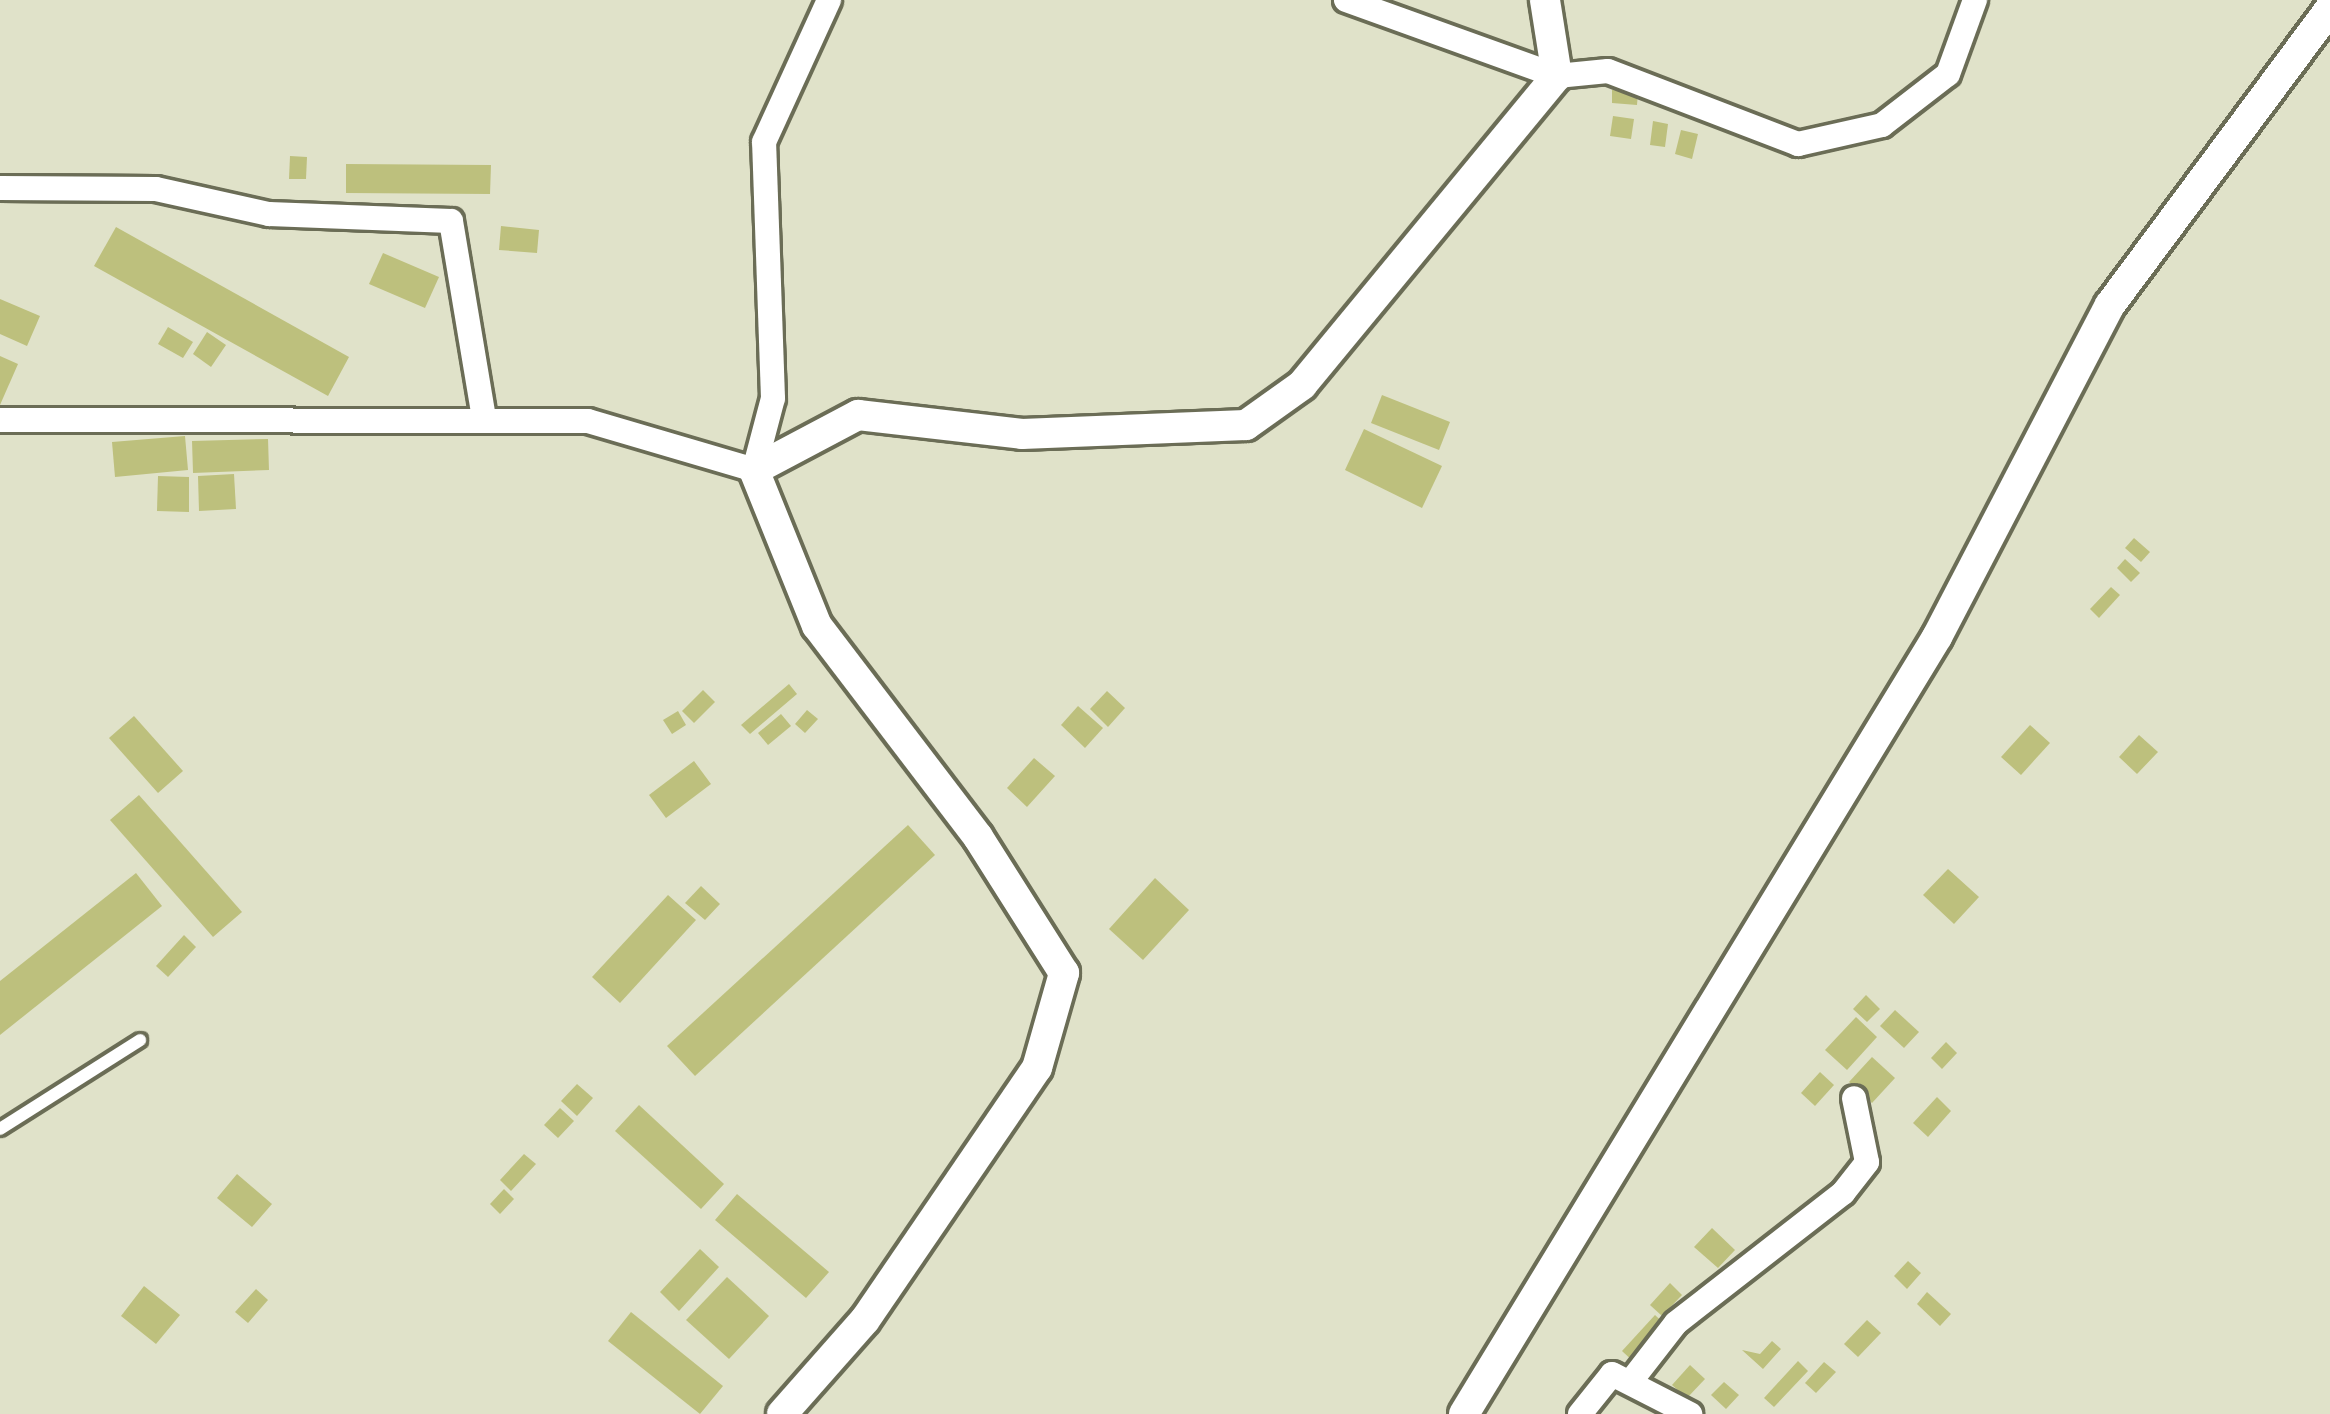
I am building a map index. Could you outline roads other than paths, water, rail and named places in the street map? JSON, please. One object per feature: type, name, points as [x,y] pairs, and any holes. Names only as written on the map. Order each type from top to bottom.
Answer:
[{"type":"street","points":[[782,1414],[865,1319],[1036,1068],[1064,973],[978,837],[817,626],[754,470],[773,398],[764,142],[829,0]]},
{"type":"street","points":[[1346,0],[1557,76],[1608,71],[1798,144],[1882,125],[1948,74],[1975,0]]},
{"type":"street","points":[[0,420],[589,421],[754,470],[858,415],[1022,434],[1246,425],[1302,385],[1557,76],[1545,0]]},
{"type":"street","points":[[1464,1414],[1937,637],[2110,305],[2330,9]]},
{"type":"street","points":[[0,188],[156,189],[269,214],[451,221],[484,419]]},
{"type":"street","points":[[1631,1381],[1676,1324],[1844,1193],[1867,1162],[1854,1097]]},
{"type":"street","points":[[1580,1414],[1612,1374],[1690,1414]]},
{"type":"lane","points":[[0,1129],[140,1040]]}]
